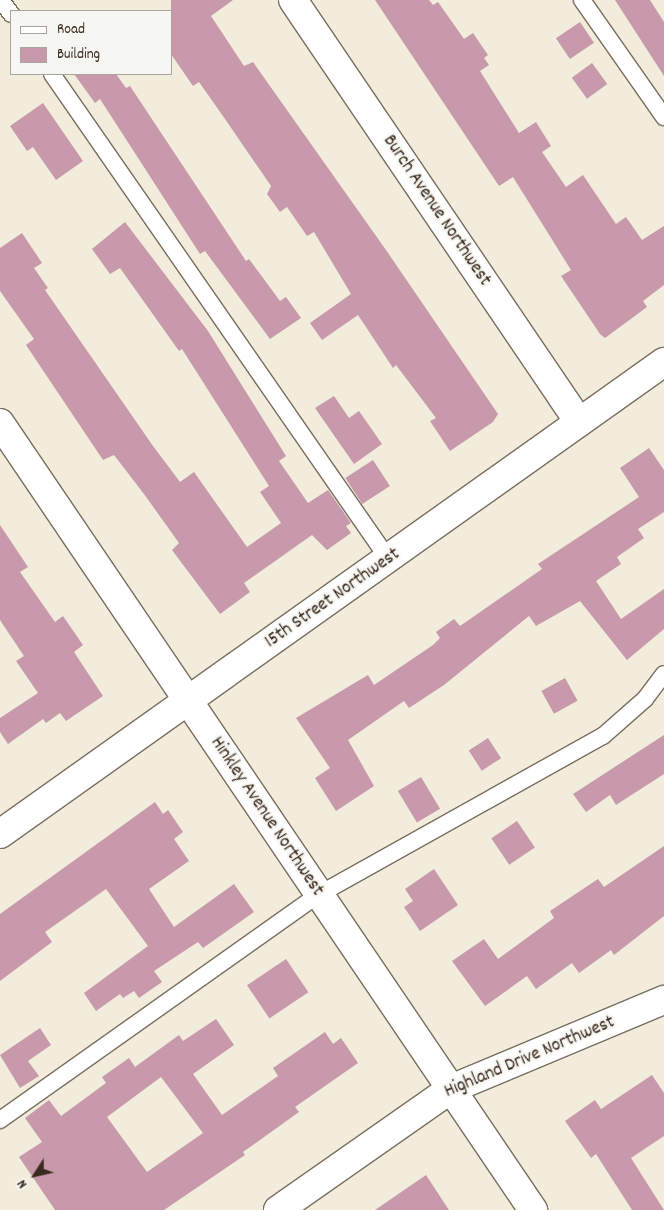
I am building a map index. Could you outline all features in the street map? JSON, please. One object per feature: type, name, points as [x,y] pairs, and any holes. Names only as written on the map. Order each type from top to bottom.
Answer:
[{"type":"street","name":"Burch Avenue Northwest","points":[[292,0],[579,422]]},
{"type":"street","name":"15th Street Northwest","points":[[0,834],[187,699],[389,560],[664,362]]},
{"type":"street","name":"Hinkley Avenue Northwest","points":[[0,423],[533,1210]]},
{"type":"street","name":"Highland Drive Northwest","points":[[278,1210],[451,1089],[664,1000]]},
{"type":"lane","points":[[1,0],[10,13]]},
{"type":"lane","points":[[582,0],[664,117]]},
{"type":"lane","points":[[53,75],[389,560]]},
{"type":"lane","points":[[0,1120],[318,895],[603,736],[645,699],[664,674]]},
{"type":"building","points":[[171,0],[233,0],[211,16],[244,66],[253,62],[386,250],[498,414],[493,422],[450,451],[430,421],[436,418],[396,365],[393,368],[358,315],[322,340],[310,323],[351,294],[314,232],[307,236],[287,207],[280,212],[267,194],[271,186],[225,119],[199,82],[193,86],[172,55]]},
{"type":"building","points":[[375,0],[429,0],[433,5],[438,2],[464,39],[473,33],[488,55],[484,58],[489,65],[480,71],[519,133],[536,122],[551,146],[542,152],[566,187],[583,175],[616,224],[626,217],[642,240],[664,226],[664,285],[643,301],[647,307],[605,338],[600,334],[561,276],[571,270],[513,177],[499,186]]},
{"type":"building","points":[[615,0],[650,0],[664,22],[664,76]]},
{"type":"building","points":[[580,22],[594,43],[570,59],[556,38]]},
{"type":"building","points":[[592,63],[607,84],[587,99],[572,78]]},
{"type":"building","points":[[75,75],[117,75],[126,88],[130,86],[246,261],[249,259],[280,301],[286,297],[301,318],[270,339],[205,251],[200,254],[100,99],[95,103]]},
{"type":"building","points":[[43,103],[83,161],[56,180],[33,147],[27,151],[10,126]]},
{"type":"building","points":[[125,222],[208,331],[286,456],[279,461],[308,503],[328,490],[351,523],[346,526],[351,533],[327,550],[312,535],[244,583],[250,592],[220,614],[172,550],[179,543],[144,494],[114,455],[103,460],[26,345],[34,339],[0,291],[0,248],[22,233],[42,263],[34,268],[48,288],[45,290],[153,446],[180,482],[194,472],[247,547],[281,523],[260,492],[269,486],[182,349],[179,351],[120,268],[110,274],[92,249]]},
{"type":"building","points":[[334,396],[349,418],[359,411],[382,444],[354,464],[315,408]]},
{"type":"building","points":[[649,448],[664,470],[664,512],[638,529],[644,538],[617,557],[621,564],[596,581],[621,619],[664,589],[664,629],[627,660],[580,601],[536,626],[529,616],[444,685],[409,708],[404,701],[348,740],[374,786],[336,811],[315,778],[330,768],[296,718],[368,675],[374,685],[433,645],[440,638],[436,632],[454,619],[460,626],[542,569],[538,564],[639,497],[620,468]]},
{"type":"building","points":[[373,460],[390,486],[362,504],[345,478]]},
{"type":"building","points":[[0,525],[28,567],[20,572],[55,622],[63,616],[83,645],[74,652],[103,696],[66,721],[60,713],[46,723],[43,719],[8,744],[0,732],[0,718],[38,693],[16,661],[24,656],[0,620]]},
{"type":"building","points":[[565,678],[578,701],[554,714],[541,691]]},
{"type":"building","points":[[664,735],[664,774],[616,805],[610,795],[586,812],[573,794]]},
{"type":"building","points":[[488,738],[501,758],[482,771],[469,751]]},
{"type":"building","points":[[421,777],[440,809],[417,823],[398,791]]},
{"type":"building","points":[[155,802],[163,814],[168,810],[183,832],[174,839],[189,861],[149,889],[174,927],[234,884],[254,912],[203,948],[198,942],[154,971],[162,982],[139,998],[134,991],[123,998],[120,994],[96,1011],[84,993],[148,946],[106,889],[45,932],[52,942],[0,981],[0,914]]},
{"type":"building","points":[[517,821],[535,848],[509,865],[491,838]]},
{"type":"building","points":[[664,846],[664,916],[614,955],[611,950],[579,973],[572,963],[536,989],[527,976],[485,1006],[452,961],[484,939],[498,959],[554,918],[550,911],[598,879],[604,887]]},
{"type":"building","points":[[434,869],[458,905],[420,931],[404,907],[413,901],[405,889]]},
{"type":"building","points":[[286,959],[308,992],[269,1018],[247,985]]},
{"type":"building","points":[[216,1019],[234,1045],[193,1074],[222,1115],[278,1076],[273,1068],[325,1032],[333,1044],[341,1038],[358,1063],[295,1107],[299,1112],[243,1152],[245,1155],[164,1210],[55,1210],[19,1157],[42,1142],[25,1118],[49,1100],[61,1116],[106,1083],[102,1077],[129,1058],[135,1067],[179,1035],[183,1041]],"holes":[[[161,1077],[203,1133],[147,1172],[107,1117]]]},
{"type":"building","points":[[40,1028],[51,1045],[28,1061],[39,1076],[20,1088],[0,1055]]},
{"type":"building","points":[[652,1075],[664,1093],[664,1136],[631,1158],[664,1210],[632,1210],[596,1154],[591,1158],[565,1121],[595,1100],[601,1109]]},
{"type":"building","points":[[426,1175],[449,1210],[375,1210]]}]
